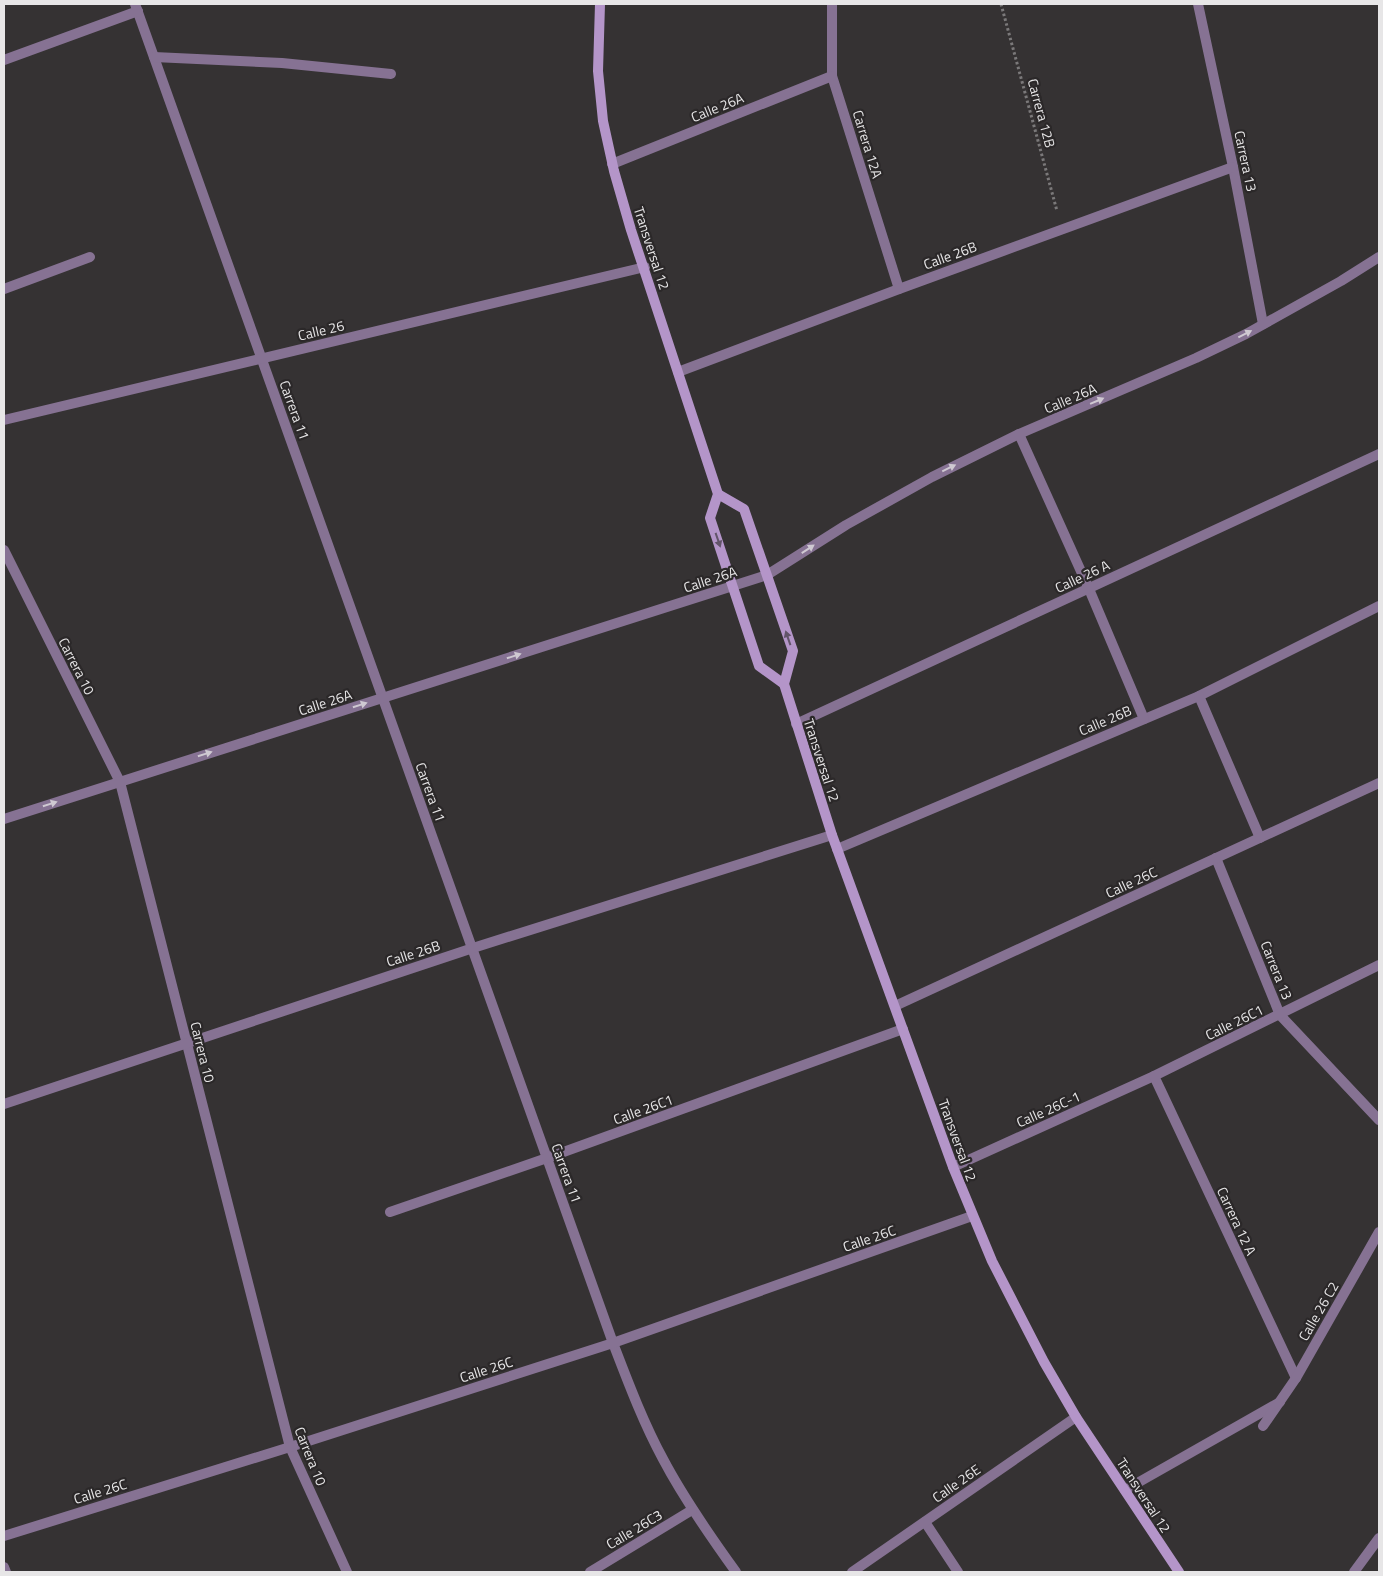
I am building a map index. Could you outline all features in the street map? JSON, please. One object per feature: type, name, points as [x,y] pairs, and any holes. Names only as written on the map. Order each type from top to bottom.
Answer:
[{"type":"main road","name":"Transversal 12","points":[[600,4],[598,71],[603,121],[612,164],[631,230],[718,494]]},
{"type":"main road","points":[[718,494],[744,509],[767,575],[793,651],[784,684],[760,666],[710,518],[718,494]]},
{"type":"main road","name":"Transversal 12","points":[[784,684],[837,849],[972,1216],[1012,1302],[1044,1362],[1076,1417],[1179,1572]]},
{"type":"street","name":"Carrera 12A","points":[[832,4],[832,76],[899,289]]},
{"type":"street","name":"Carrera 13","points":[[1198,4],[1233,167],[1263,324]]},
{"type":"street","name":"Carrera 11","points":[[136,8],[613,1343],[642,1417],[663,1460],[692,1510],[736,1572]]},
{"type":"street","points":[[4,60],[136,8]]},
{"type":"street","points":[[154,57],[282,63],[391,74]]},
{"type":"street","name":"Calle 26A","points":[[612,164],[832,76]]},
{"type":"street","name":"Calle 26B","points":[[678,372],[1062,228],[1233,167]]},
{"type":"street","name":"Calle 26A","points":[[4,819],[767,575],[846,525],[923,481],[1019,434],[1196,358],[1341,281],[1379,256]]},
{"type":"street","points":[[4,289],[90,257]]},
{"type":"street","name":"Calle 26","points":[[4,420],[644,267]]},
{"type":"street","points":[[1019,434],[1089,589],[1144,719]]},
{"type":"street","name":"Calle 26 A","points":[[796,724],[1379,454]]},
{"type":"street","name":"Carrera 10","points":[[4,550],[120,782],[290,1447],[348,1572]]},
{"type":"street","name":"Calle 26B","points":[[837,849],[1199,696],[1379,606]]},
{"type":"street","points":[[1199,696],[1260,838]]},
{"type":"street","name":"Calle 26C","points":[[895,1006],[1379,783]]},
{"type":"street","name":"Calle 26B","points":[[4,1104],[472,948],[832,834]]},
{"type":"street","name":"Carrera 13","points":[[1216,858],[1280,1015],[1379,1120]]},
{"type":"street","name":"Calle 26C1","points":[[1154,1076],[1379,965]]},
{"type":"street","name":"Calle 26C1","points":[[390,1212],[547,1158],[903,1029]]},
{"type":"street","name":"Calle 26C-1","points":[[953,1167],[1154,1076]]},
{"type":"street","name":"Carrera 12 A","points":[[1154,1076],[1296,1378]]},
{"type":"street","name":"Calle 26C","points":[[4,1536],[290,1447],[613,1343],[972,1216]]},
{"type":"street","name":"Calle 26 C2","points":[[1263,1426],[1296,1378],[1379,1232]]},
{"type":"street","name":"Calle 26 C2","points":[[1125,1490],[1280,1402]]},
{"type":"street","name":"Calle 26E","points":[[852,1572],[1076,1417]]},
{"type":"street","name":"Calle 26C3","points":[[590,1572],[692,1510]]},
{"type":"street","points":[[925,1522],[958,1572]]},
{"type":"street","points":[[1354,1572],[1379,1538]]},
{"type":"street","points":[[4,1567],[6,1572]]},
{"type":"path","name":"Carrera 12B","points":[[1001,4],[1062,228]]}]
